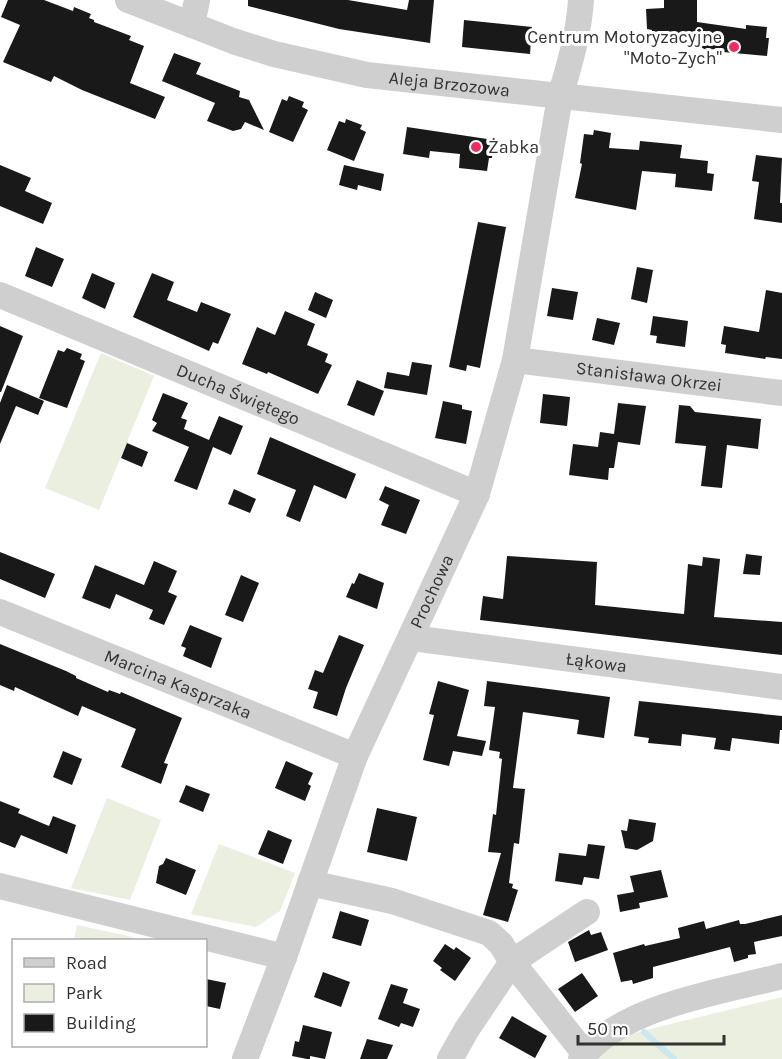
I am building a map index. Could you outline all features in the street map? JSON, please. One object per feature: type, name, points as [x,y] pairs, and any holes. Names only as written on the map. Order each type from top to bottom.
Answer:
[{"type":"street","name":"Aleja Brzozowa","points":[[128,0],[274,54],[344,71],[560,97],[782,120]]},
{"type":"street","points":[[192,25],[197,0]]},
{"type":"street","name":"Prochowa","points":[[245,1059],[284,957],[355,756],[412,638],[477,494],[515,360],[560,97],[569,66],[582,0]]},
{"type":"street","name":"Ducha Świętego","points":[[0,295],[477,494]]},
{"type":"street","name":"Stanisława Okrzei","points":[[515,360],[782,393]]},
{"type":"street","name":"Marcina Kasprzaka","points":[[0,612],[355,756]]},
{"type":"street","name":"Łąkowa","points":[[412,638],[782,687]]},
{"type":"street","points":[[310,883],[392,901],[489,933],[501,944],[583,1056],[595,1044],[638,1016],[664,1006],[782,976]]},
{"type":"street","points":[[0,886],[284,957]]},
{"type":"street","points":[[450,1059],[467,1029],[512,962],[587,912]]},
{"type":"green space","points":[[101,353],[154,376],[99,510],[45,488]]},
{"type":"green space","points":[[107,798],[161,820],[130,900],[71,888]]},
{"type":"green space","points":[[219,844],[295,873],[280,911],[256,927],[191,914]]},
{"type":"green space","points":[[77,925],[133,937],[132,939],[74,939]]},
{"type":"green space","points":[[782,997],[782,1059],[593,1059],[615,1039]]},
{"type":"building","points":[[8,0],[44,0],[73,11],[74,7],[91,14],[89,18],[94,22],[131,36],[129,40],[144,46],[130,83],[165,97],[155,119],[82,90],[54,76],[51,82],[3,62],[20,25],[1,17]]},
{"type":"building","points":[[248,0],[348,0],[407,10],[409,0],[434,0],[430,43],[339,29],[248,6]]},
{"type":"building","points":[[664,0],[697,0],[697,22],[746,29],[746,25],[767,27],[766,38],[769,38],[767,56],[723,52],[715,49],[706,50],[699,46],[690,47],[652,33],[652,30],[647,29],[646,9],[664,8]]},
{"type":"building","points":[[464,20],[532,27],[530,54],[462,47]]},
{"type":"building","points":[[174,53],[201,63],[196,74],[240,91],[239,97],[249,100],[264,130],[245,122],[241,129],[233,131],[207,121],[215,103],[162,81]]},
{"type":"building","points":[[289,96],[304,102],[302,107],[308,110],[293,142],[269,132],[282,99],[287,101]]},
{"type":"building","points":[[346,119],[362,125],[360,129],[366,132],[354,161],[327,150],[339,121],[345,123]]},
{"type":"building","points":[[407,127],[494,140],[492,158],[489,158],[487,171],[459,168],[460,154],[430,151],[429,158],[403,154]]},
{"type":"building","points":[[594,130],[611,133],[609,148],[639,150],[640,141],[682,145],[680,158],[708,161],[707,173],[714,174],[712,191],[675,187],[676,174],[642,171],[636,210],[575,198],[582,164],[580,163],[584,134],[593,135]]},
{"type":"building","points":[[756,155],[782,158],[780,203],[782,203],[782,223],[754,219],[759,182],[752,181]]},
{"type":"building","points":[[0,165],[31,178],[25,191],[52,203],[43,224],[0,206]]},
{"type":"building","points":[[344,165],[384,174],[381,191],[358,185],[357,190],[339,185]]},
{"type":"building","points":[[478,222],[506,227],[480,368],[467,365],[466,371],[449,367]]},
{"type":"building","points":[[36,247],[64,259],[52,287],[25,276]]},
{"type":"building","points":[[637,267],[653,270],[647,303],[631,299]]},
{"type":"building","points":[[92,273],[115,283],[105,309],[82,298]]},
{"type":"building","points":[[152,273],[174,282],[167,300],[197,312],[201,302],[231,314],[218,344],[213,342],[209,351],[133,317]]},
{"type":"building","points":[[552,288],[578,292],[573,320],[547,316]]},
{"type":"building","points":[[766,290],[782,293],[782,359],[725,353],[726,345],[721,344],[724,326],[759,332]]},
{"type":"building","points":[[315,292],[333,300],[326,318],[308,310]]},
{"type":"building","points":[[285,311],[315,324],[307,345],[328,354],[325,362],[332,365],[318,394],[268,372],[267,374],[242,364],[257,327],[275,335]]},
{"type":"building","points":[[653,316],[688,321],[685,347],[656,343],[657,336],[650,335]]},
{"type":"building","points":[[597,318],[620,323],[614,345],[592,340]]},
{"type":"building","points":[[0,326],[23,336],[1,392],[0,392]]},
{"type":"building","points":[[67,348],[82,354],[80,359],[85,361],[67,408],[39,398],[58,350],[64,352]]},
{"type":"building","points":[[412,362],[432,365],[427,395],[384,388],[387,372],[409,376]]},
{"type":"building","points":[[357,380],[384,391],[374,416],[347,405]]},
{"type":"building","points":[[7,385],[44,401],[38,415],[16,406],[0,444],[0,403]]},
{"type":"building","points":[[163,393],[188,403],[181,418],[187,420],[184,429],[209,440],[219,416],[243,426],[231,455],[213,447],[197,490],[174,481],[189,447],[152,431],[157,423],[152,420]]},
{"type":"building","points":[[543,394],[570,397],[567,426],[540,423]]},
{"type":"building","points":[[443,401],[462,405],[462,409],[472,411],[466,444],[435,438]]},
{"type":"building","points":[[618,403],[646,406],[640,445],[618,442],[614,468],[609,468],[608,480],[569,475],[573,444],[598,447],[600,432],[614,434]]},
{"type":"building","points":[[679,405],[690,406],[695,412],[761,419],[758,449],[727,445],[722,488],[701,486],[706,446],[675,443]]},
{"type":"building","points":[[270,437],[356,474],[346,499],[314,485],[300,522],[286,516],[296,490],[257,474]]},
{"type":"building","points":[[127,443],[148,452],[142,467],[121,458]]},
{"type":"building","points":[[385,486],[420,500],[406,534],[381,525],[389,505],[379,500]]},
{"type":"building","points":[[234,489],[256,499],[250,513],[228,504]]},
{"type":"building","points":[[0,552],[55,574],[45,598],[0,579]]},
{"type":"building","points":[[746,554],[762,556],[760,575],[743,574]]},
{"type":"building","points":[[507,556],[597,562],[595,605],[684,614],[688,564],[702,566],[703,557],[720,559],[714,617],[782,622],[782,655],[480,620],[483,596],[503,599]]},
{"type":"building","points":[[154,561],[177,571],[168,592],[177,596],[164,625],[149,619],[153,610],[116,594],[110,609],[82,598],[95,565],[144,585]]},
{"type":"building","points":[[359,573],[384,583],[377,609],[346,597]]},
{"type":"building","points":[[241,575],[259,583],[243,622],[225,615]]},
{"type":"building","points":[[190,625],[222,638],[211,668],[183,656],[186,648],[181,646]]},
{"type":"building","points":[[339,635],[364,645],[337,716],[313,708],[318,692],[308,689],[315,670],[323,673]]},
{"type":"building","points":[[0,644],[66,671],[108,692],[109,690],[120,694],[121,692],[182,718],[164,763],[168,764],[161,784],[121,767],[136,729],[82,706],[78,716],[15,687],[14,691],[0,685]]},
{"type":"building","points":[[438,681],[469,690],[457,736],[486,741],[482,756],[453,751],[449,766],[423,760],[434,715],[429,714]]},
{"type":"building","points":[[487,681],[610,697],[604,738],[577,734],[579,720],[523,712],[513,788],[525,789],[519,844],[514,843],[509,883],[513,884],[512,888],[518,890],[508,922],[483,915],[501,853],[488,852],[493,814],[496,815],[502,759],[499,758],[500,752],[489,750],[495,707],[484,706]]},
{"type":"building","points":[[639,701],[782,716],[779,744],[732,738],[730,751],[714,749],[716,738],[682,734],[681,746],[648,743],[649,738],[634,736]]},
{"type":"building","points":[[63,751],[82,759],[72,785],[53,777]]},
{"type":"building","points":[[286,761],[313,773],[305,801],[275,788]]},
{"type":"building","points":[[186,785],[210,794],[203,812],[179,802]]},
{"type":"building","points":[[0,801],[20,809],[18,813],[49,826],[53,816],[76,825],[67,854],[21,835],[15,848],[0,842]]},
{"type":"building","points":[[377,808],[417,817],[407,861],[367,852]]},
{"type":"building","points":[[629,819],[656,823],[653,841],[637,850],[625,848],[621,830],[627,831]]},
{"type":"building","points":[[268,830],[292,840],[283,864],[258,854]]},
{"type":"building","points":[[588,844],[605,846],[599,879],[584,877],[582,885],[555,881],[559,853],[586,856]]},
{"type":"building","points":[[166,858],[196,870],[186,895],[156,883],[159,866]]},
{"type":"building","points":[[661,870],[668,897],[639,903],[640,908],[620,912],[617,895],[634,892],[630,876]]},
{"type":"building","points":[[340,911],[369,920],[361,946],[332,938]]},
{"type":"building","points":[[782,915],[782,936],[754,942],[756,954],[748,955],[748,958],[734,962],[730,947],[653,967],[653,978],[633,984],[632,980],[621,982],[613,953],[644,944],[645,946],[680,938],[678,928],[704,921],[706,929],[739,920],[740,924],[745,924]]},
{"type":"building","points":[[589,930],[591,935],[601,932],[608,950],[575,962],[568,942]]},
{"type":"building","points":[[445,944],[454,950],[456,947],[471,958],[455,981],[440,970],[442,968],[433,961]]},
{"type":"building","points":[[323,972],[350,982],[341,1007],[314,997]]},
{"type":"building","points":[[582,973],[598,996],[575,1012],[558,989]]},
{"type":"building","points":[[207,979],[226,983],[220,1009],[207,1006]]},
{"type":"building","points":[[391,984],[408,989],[403,1003],[420,1009],[413,1027],[401,1023],[399,1027],[378,1019]]},
{"type":"building","points":[[512,1016],[547,1036],[535,1058],[499,1038]]},
{"type":"building","points":[[303,1025],[332,1032],[325,1059],[292,1056],[295,1041],[299,1042]]},
{"type":"building","points":[[367,1039],[393,1045],[387,1059],[360,1059]]},
{"type":"waterway","points":[[644,1032],[674,1059]]},
{"type":"place","name":"Centrum Motoryzacyjne \"Moto-Zych\"","points":[[734,47]]},
{"type":"place","name":"Żabka","points":[[476,147]]}]
